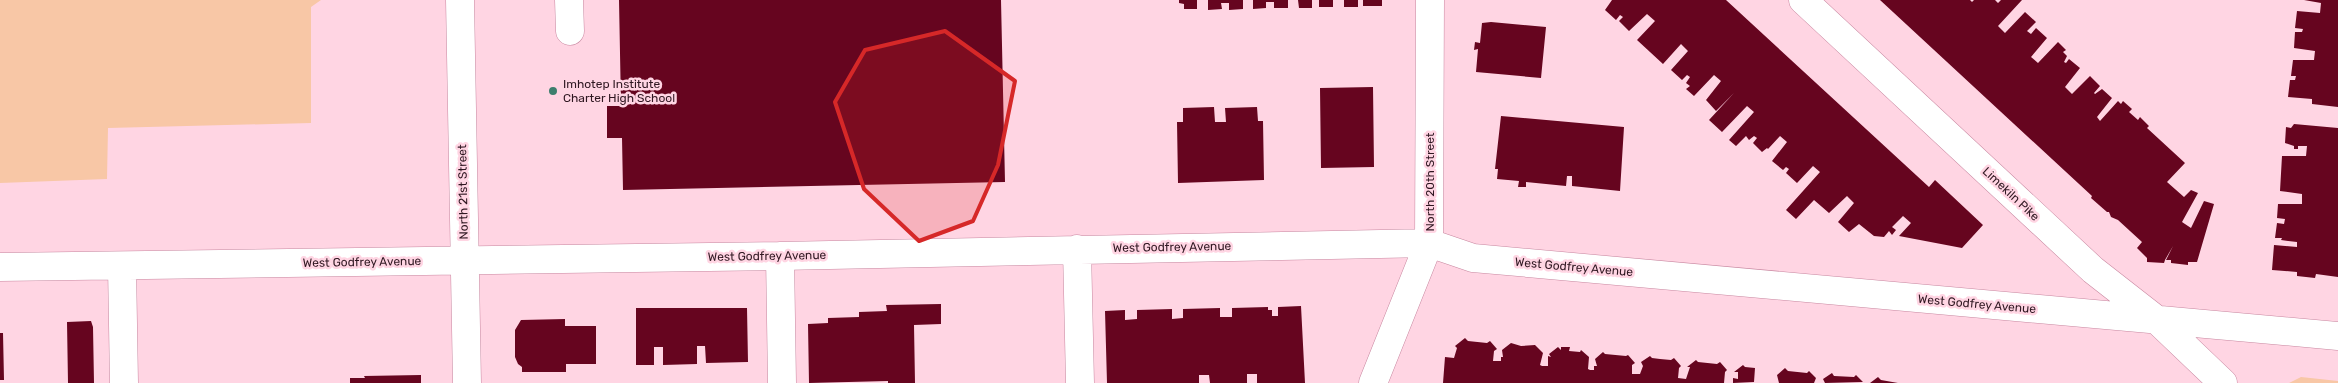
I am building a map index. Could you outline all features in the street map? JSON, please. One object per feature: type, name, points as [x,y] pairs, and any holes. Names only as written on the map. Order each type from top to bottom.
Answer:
[{"type":"street","name":"North 21st Street","points":[[460,0],[467,383]]},
{"type":"street","points":[[570,0],[570,31]]},
{"type":"street","name":"North 20th Street","points":[[1372,383],[1430,243],[1430,0]]},
{"type":"street","name":"Limekiln Pike","points":[[1804,0],[2094,270],[2157,320],[2223,383]]},
{"type":"street","name":"West Godfrey Avenue","points":[[0,267],[780,256],[1430,243],[1473,258],[2338,336]]},
{"type":"street","points":[[1077,249],[1080,383]]},
{"type":"street","points":[[780,256],[782,383]]},
{"type":"street","points":[[122,266],[124,383]]},
{"type":"highlighted area","points":[[945,31],[1015,81],[998,165],[973,221],[919,241],[864,189],[835,102],[865,50]]},
{"type":"shaded area","points":[[0,0],[321,0],[311,7],[311,123],[108,128],[107,179],[0,183]]},
{"type":"shaded area","points":[[2301,377],[2338,381],[2338,383],[2289,383]]},
{"type":"building","name":"Imhotep Institute Charter High School","points":[[619,0],[1001,0],[1005,182],[623,190],[622,138],[607,138],[607,106],[621,106]]},
{"type":"building","points":[[1179,0],[1197,0],[1197,9],[1184,9],[1184,4],[1179,3]]},
{"type":"building","points":[[1208,0],[1243,0],[1243,9],[1229,10],[1229,3],[1221,3],[1222,9],[1208,10]]},
{"type":"building","points":[[1253,0],[1288,0],[1288,8],[1274,8],[1274,2],[1266,2],[1266,8],[1253,9]]},
{"type":"building","points":[[1298,0],[1312,0],[1312,8],[1299,8]]},
{"type":"building","points":[[1319,0],[1333,0],[1333,7],[1319,7]]},
{"type":"building","points":[[1344,0],[1358,0],[1358,7],[1344,7]]},
{"type":"building","points":[[1363,0],[1382,0],[1382,6],[1363,6]]},
{"type":"building","points":[[1612,0],[1726,0],[1929,187],[1935,180],[1983,225],[1962,248],[1899,236],[1911,223],[1903,216],[1892,227],[1896,230],[1892,235],[1889,231],[1884,237],[1874,236],[1859,224],[1849,232],[1838,222],[1854,203],[1847,196],[1829,213],[1814,200],[1796,219],[1786,210],[1820,172],[1813,166],[1797,183],[1786,173],[1789,169],[1786,167],[1783,170],[1772,161],[1787,142],[1780,136],[1768,149],[1762,152],[1753,143],[1757,138],[1754,136],[1749,140],[1746,136],[1736,146],[1729,140],[1754,112],[1747,106],[1722,132],[1709,120],[1734,93],[1716,111],[1706,100],[1721,81],[1714,75],[1694,96],[1686,89],[1690,86],[1686,83],[1690,77],[1687,75],[1682,80],[1671,70],[1688,51],[1681,44],[1663,64],[1637,40],[1655,21],[1647,14],[1629,31],[1619,21],[1623,17],[1620,15],[1616,20],[1605,10]]},
{"type":"building","points":[[1880,0],[1970,0],[1972,2],[1974,0],[1995,0],[1998,3],[2001,0],[2022,0],[1998,26],[2005,33],[2025,12],[2036,22],[2027,31],[2031,34],[2036,28],[2047,38],[2031,57],[2038,63],[2058,42],[2066,50],[2063,52],[2067,56],[2064,62],[2066,63],[2069,59],[2080,68],[2065,87],[2072,94],[2090,76],[2100,86],[2095,94],[2102,89],[2112,98],[2097,117],[2100,121],[2118,101],[2121,104],[2123,101],[2132,109],[2129,112],[2138,120],[2140,117],[2149,126],[2147,128],[2185,163],[2167,182],[2184,197],[2191,190],[2198,193],[2182,222],[2191,228],[2204,201],[2214,204],[2197,262],[2188,262],[2188,265],[2171,263],[2171,260],[2166,260],[2173,246],[2164,263],[2147,262],[2147,258],[2137,248],[2142,242],[2118,220],[2111,217],[2109,212],[2091,198],[2092,196]]},
{"type":"building","points":[[2304,0],[2338,0],[2338,107],[2312,104],[2312,99],[2288,97],[2290,80],[2295,80],[2296,76],[2291,76],[2293,60],[2314,60],[2315,51],[2294,48],[2295,32],[2302,32],[2303,29],[2295,28],[2297,11],[2320,13],[2321,3]]},
{"type":"building","points":[[1491,22],[1546,27],[1541,78],[1476,72],[1478,49],[1474,50],[1475,42],[1480,43],[1482,23]]},
{"type":"building","points":[[1373,87],[1374,167],[1321,168],[1320,88]]},
{"type":"building","points":[[1214,107],[1215,122],[1226,122],[1225,108],[1257,107],[1258,121],[1263,121],[1264,180],[1178,183],[1177,122],[1183,122],[1183,108]]},
{"type":"building","points":[[1501,116],[1624,127],[1620,191],[1572,186],[1572,176],[1567,176],[1566,186],[1526,182],[1526,187],[1518,187],[1519,181],[1497,179],[1498,169],[1495,169]]},
{"type":"building","points":[[2294,124],[2338,128],[2338,277],[2316,274],[2315,278],[2297,276],[2297,272],[2272,270],[2274,245],[2297,247],[2297,242],[2275,238],[2277,223],[2284,224],[2285,219],[2277,218],[2278,204],[2302,204],[2302,194],[2280,191],[2282,156],[2306,156],[2307,146],[2298,146],[2298,149],[2294,149],[2294,146],[2285,143],[2286,127],[2291,128]]},
{"type":"building","points":[[941,304],[941,324],[914,325],[915,383],[888,383],[888,381],[809,383],[808,324],[828,323],[828,318],[859,317],[859,312],[887,311],[886,305]]},
{"type":"building","points":[[1301,306],[1305,383],[1257,383],[1257,374],[1247,374],[1247,383],[1210,383],[1209,375],[1199,375],[1199,383],[1107,383],[1105,311],[1125,310],[1125,320],[1137,319],[1137,310],[1172,309],[1172,319],[1183,318],[1183,309],[1220,308],[1220,317],[1232,317],[1232,308],[1268,307],[1268,310],[1272,310],[1272,316],[1278,316],[1278,307]]},
{"type":"building","points":[[636,308],[747,308],[748,362],[706,363],[705,346],[697,346],[697,364],[663,365],[663,347],[654,347],[654,365],[636,365]]},
{"type":"building","points":[[565,319],[565,326],[596,326],[596,364],[566,364],[566,372],[522,372],[522,367],[518,364],[515,357],[515,330],[521,320]]},
{"type":"building","points":[[91,321],[93,327],[94,383],[68,383],[67,322]]},
{"type":"building","points":[[0,333],[3,333],[4,380],[0,380]]},
{"type":"building","points":[[1465,338],[1468,341],[1487,343],[1490,341],[1497,349],[1494,351],[1493,361],[1501,361],[1501,357],[1503,357],[1502,350],[1511,343],[1521,346],[1535,345],[1543,353],[1540,365],[1542,366],[1548,366],[1548,356],[1551,357],[1549,354],[1558,347],[1561,350],[1561,347],[1570,347],[1569,351],[1580,352],[1581,350],[1589,357],[1588,369],[1590,370],[1594,370],[1594,366],[1597,366],[1595,359],[1603,352],[1605,354],[1628,355],[1635,363],[1632,365],[1632,374],[1640,374],[1643,366],[1641,362],[1650,356],[1652,358],[1671,360],[1674,358],[1681,366],[1678,378],[1686,379],[1690,367],[1687,367],[1696,360],[1698,362],[1717,364],[1720,362],[1727,370],[1724,383],[1443,383],[1445,357],[1454,358],[1457,348],[1455,346]]},
{"type":"building","points":[[1743,365],[1755,368],[1754,382],[1733,383],[1733,378],[1738,379],[1738,372],[1734,372]]},
{"type":"building","points":[[1785,368],[1788,371],[1807,373],[1809,371],[1816,378],[1814,383],[1779,383],[1777,375]]},
{"type":"building","points":[[1832,373],[1834,376],[1854,377],[1856,375],[1863,382],[1825,383],[1823,379]]},
{"type":"building","points":[[421,375],[421,383],[350,383],[350,378],[365,378],[364,376]]},
{"type":"building","points":[[1878,377],[1881,380],[1898,383],[1870,383]]},
{"type":"place","name":"Imhotep Institute Charter High School","points":[[553,91]]}]
